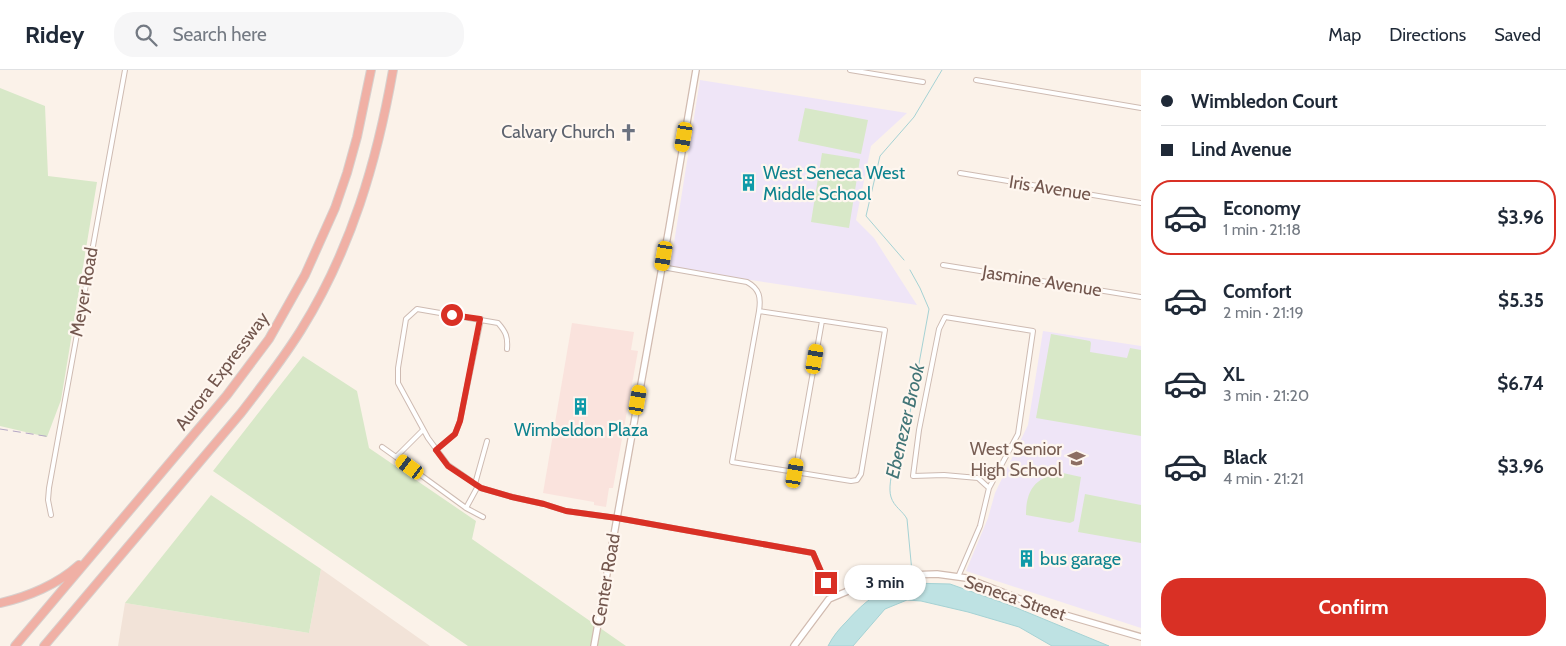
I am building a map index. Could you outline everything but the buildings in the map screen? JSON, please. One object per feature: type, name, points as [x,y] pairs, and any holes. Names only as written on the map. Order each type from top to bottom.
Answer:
[{"type":"highway","name":"Aurora Expressway","points":[[15,646],[227,395],[269,339],[321,242],[347,173],[357,137],[371,70]]},
{"type":"highway","points":[[46,646],[247,406],[286,354],[320,298],[351,230],[374,162],[382,132],[393,70]]},
{"type":"highway","points":[[0,603],[23,597],[57,581],[104,541]]},
{"type":"main road","name":"Center Road","points":[[594,646],[696,70]]},
{"type":"main road","name":"Seneca Street","points":[[794,646],[829,599],[867,583],[909,575],[937,574],[966,578],[1048,610],[1141,637]]},
{"type":"street","name":"Meyer Road","points":[[50,515],[49,488],[125,70]]},
{"type":"street","points":[[850,70],[923,82]]},
{"type":"street","points":[[976,80],[1141,108]]},
{"type":"street","name":"Iris Avenue","points":[[960,173],[1141,203]]},
{"type":"street","name":"Jasmine Avenue","points":[[943,265],[1141,297]]},
{"type":"street","points":[[662,267],[747,282],[759,292],[761,302],[759,311],[741,416],[732,462],[795,473],[857,480],[861,474],[885,330],[759,311]]},
{"type":"street","points":[[507,348],[508,337],[498,323],[417,309],[406,320],[398,368],[398,383],[423,430],[448,466],[477,485],[512,497],[566,511],[617,518],[813,553],[832,598]]},
{"type":"street","points":[[958,577],[980,526],[989,488],[1018,434],[1033,332],[945,317],[939,329],[921,420],[913,476],[944,475],[978,478],[989,488]]},
{"type":"street","points":[[436,450],[455,434],[460,421],[480,319]]},
{"type":"street","points":[[795,473],[822,321]]},
{"type":"street","points":[[396,457],[423,430]]},
{"type":"street","points":[[466,508],[477,485],[487,441]]},
{"type":"street","points":[[382,447],[466,508],[483,517]]},
{"type":"shaded area","points":[[700,80],[907,113],[871,146],[856,220],[874,238],[917,305],[670,268]]},
{"type":"shaded area","points":[[572,323],[634,332],[631,350],[638,351],[613,488],[609,488],[606,507],[594,505],[594,502],[543,493]]},
{"type":"shaded area","name":"West Senior High School","points":[[1043,331],[1141,346],[1141,628],[966,571],[988,518],[995,493],[1028,425]]},
{"type":"shaded area","points":[[321,569],[430,646],[118,646],[125,603],[309,633]]},
{"type":"green space","points":[[0,88],[45,106],[48,176],[97,182],[61,400],[47,437],[0,426]]},
{"type":"green space","points":[[805,108],[868,120],[861,154],[798,141]]},
{"type":"green space","points":[[822,153],[860,159],[849,228],[811,222]]},
{"type":"green space","points":[[1051,334],[1090,341],[1090,352],[1127,358],[1130,348],[1141,350],[1141,436],[1036,418]]},
{"type":"green space","points":[[303,356],[357,391],[369,448],[476,521],[472,539],[626,646],[468,646],[213,471]]},
{"type":"green space","points":[[1063,473],[1081,477],[1074,521],[1070,523],[1026,515],[1028,498],[1034,485],[1046,477]]},
{"type":"green space","points":[[1085,494],[1141,505],[1141,543],[1078,532]]},
{"type":"green space","points":[[211,495],[321,569],[309,633],[125,603]]},
{"type":"water","points":[[909,583],[950,584],[1012,606],[1109,646],[1052,646],[1019,627],[968,612],[921,601],[907,600],[885,609],[853,646],[828,646],[839,630],[867,601],[882,592]]},
{"type":"waterway","name":"Ebenezer Brook","points":[[904,260],[866,216],[880,156],[914,117],[942,70]]},
{"type":"waterway","name":"Ebenezer Brook","points":[[910,270],[929,309],[907,429],[894,463],[890,490],[892,500],[907,519],[912,572]]},
{"type":"railway","points":[[0,429],[51,437]]},
{"type":"place","name":"Calvary Church","points":[[629,132]]},
{"type":"place","name":"West Seneca West Middle School","points":[[749,183]]},
{"type":"place","name":"Wimbeldon Plaza","points":[[581,407]]},
{"type":"place","name":"West Senior High School","points":[[1076,459]]},
{"type":"place","name":"bus garage","points":[[1026,559]]},
{"type":"route","points":[[452,315],[480,319],[460,421],[455,434],[436,450],[448,466],[481,488],[566,511],[617,518],[813,553],[826,583]]}]
